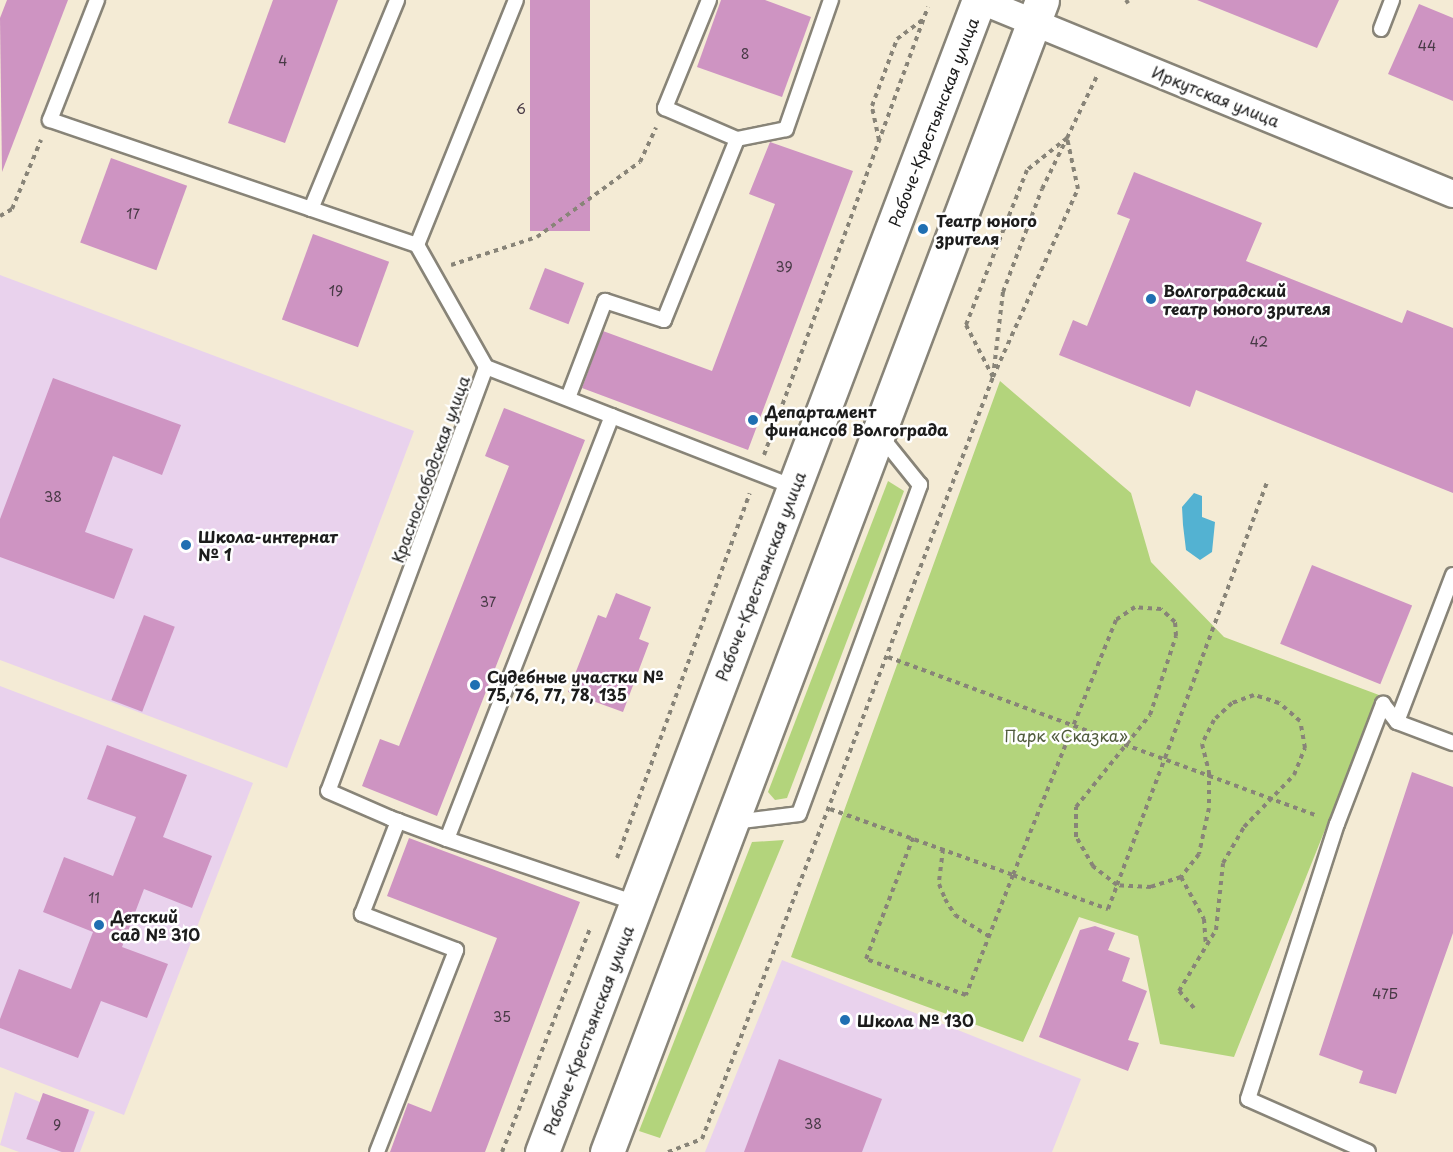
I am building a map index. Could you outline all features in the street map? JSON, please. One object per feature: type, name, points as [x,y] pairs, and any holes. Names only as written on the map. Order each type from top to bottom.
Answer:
[{"type":"main road","name":"Рабоче-Крестьянская улица","points":[[542,1152],[979,0]]},
{"type":"main road","points":[[607,1152],[1038,11]]},
{"type":"street","name":"Иркутская улица","points":[[979,0],[1038,11],[1453,194]]},
{"type":"lane","points":[[97,0],[50,120],[417,245],[486,367]]},
{"type":"lane","points":[[311,209],[397,0]]},
{"type":"lane","points":[[417,245],[516,0]]},
{"type":"lane","points":[[709,0],[665,108],[737,139],[786,129],[831,0]]},
{"type":"lane","points":[[1381,29],[1392,0]]},
{"type":"lane","points":[[568,398],[605,301],[664,320],[737,139]]},
{"type":"lane","name":"Краснослободская улица","points":[[398,821],[328,791],[486,367],[794,487]]},
{"type":"lane","points":[[447,839],[612,416]]},
{"type":"lane","points":[[732,822],[799,814],[920,485],[878,433]]},
{"type":"lane","points":[[1396,722],[1453,575]]},
{"type":"lane","points":[[1368,1152],[1248,1099],[1337,824],[1383,704],[1396,722],[1453,743]]},
{"type":"lane","points":[[377,1152],[456,950],[362,914],[398,821],[636,903]]},
{"type":"path","points":[[502,1152],[605,892],[928,6]]},
{"type":"path","points":[[879,141],[872,106],[897,39],[924,19]]},
{"type":"path","points":[[993,377],[1003,292],[1042,189],[1099,73]]},
{"type":"path","points":[[433,271],[537,237],[640,162],[665,108]]},
{"type":"path","points":[[0,216],[19,196],[50,120]]},
{"type":"path","points":[[993,377],[966,325],[1027,170],[1066,138]]},
{"type":"path","points":[[668,1152],[702,1139],[830,809],[993,377],[1078,189],[1066,138]]},
{"type":"path","points":[[830,809],[1108,909],[1267,482]]},
{"type":"path","points":[[913,838],[866,959],[966,995],[1116,620],[1147,605],[1175,622],[1176,636],[1150,715],[1129,747],[1076,807],[1076,837],[1093,866],[1117,885],[1151,887],[1181,877],[1199,854],[1209,808],[1209,772],[1202,744],[1214,720],[1232,703],[1254,695],[1279,703],[1300,721],[1305,748],[1294,775],[1244,827],[1223,863],[1216,930],[1179,991],[1194,1008]]},
{"type":"path","points":[[888,657],[1071,728],[1209,772],[1337,824]]},
{"type":"path","points":[[943,849],[939,884],[945,899],[955,915],[990,937]]},
{"type":"path","points":[[1181,877],[1198,903],[1206,946]]},
{"type":"shaded area","name":"Школа-интернат № 1","points":[[0,275],[414,431],[287,768],[0,660]]},
{"type":"shaded area","name":"Детский сад № 310","points":[[0,686],[253,783],[124,1115],[0,1067]]},
{"type":"shaded area","name":"Школа № 130","points":[[782,960],[1081,1079],[1052,1152],[705,1152]]},
{"type":"shaded area","points":[[15,1092],[40,1102],[43,1093],[95,1112],[80,1152],[19,1152],[0,1145]]},
{"type":"green space","name":"Парк «Сказка»","points":[[1000,381],[1131,493],[1151,562],[1224,637],[1379,695],[1234,1057],[1160,1044],[1138,936],[1079,917],[1023,1042],[791,957]]},
{"type":"green space","points":[[888,481],[904,491],[787,798],[775,800],[768,792]]},
{"type":"green space","points":[[784,840],[660,1138],[639,1131],[752,842]]},
{"type":"water","points":[[1194,493],[1202,496],[1202,517],[1215,522],[1212,552],[1200,560],[1186,550],[1183,525],[1182,507]]},
{"type":"building","points":[[7,0],[68,0],[2,172],[0,18]]},
{"type":"building","points":[[273,0],[338,0],[285,143],[228,123]]},
{"type":"building","points":[[530,0],[590,0],[590,231],[530,231]]},
{"type":"building","points":[[721,0],[765,0],[811,17],[782,97],[697,67]]},
{"type":"building","points":[[1197,0],[1339,0],[1317,48]]},
{"type":"building","points":[[1419,4],[1453,18],[1453,101],[1388,74]]},
{"type":"building","points":[[770,142],[853,171],[748,450],[582,388],[603,331],[712,371],[775,204],[749,194]]},
{"type":"building","points":[[111,158],[187,186],[156,270],[80,243]]},
{"type":"building","points":[[1134,172],[1262,223],[1246,261],[1402,323],[1407,310],[1453,328],[1453,493],[1196,390],[1190,407],[1059,355],[1073,320],[1087,326],[1130,219],[1117,214]]},
{"type":"building","points":[[313,234],[389,262],[358,347],[282,320]]},
{"type":"building","points":[[545,268],[584,283],[568,324],[529,309]]},
{"type":"building","points":[[53,378],[181,425],[162,475],[113,456],[85,532],[133,549],[114,599],[0,557],[0,519]]},
{"type":"building","points":[[504,408],[585,440],[437,816],[362,786],[380,739],[399,746],[509,466],[485,456]]},
{"type":"building","points":[[1312,565],[1412,605],[1380,684],[1280,644]]},
{"type":"building","points":[[616,593],[651,607],[639,639],[649,643],[623,712],[568,692],[598,615],[606,618]]},
{"type":"building","points":[[144,615],[175,627],[142,712],[111,700]]},
{"type":"building","points":[[107,745],[187,775],[163,837],[212,856],[192,908],[144,889],[122,947],[168,964],[147,1018],[101,1001],[78,1058],[0,1028],[0,1019],[19,969],[71,989],[93,932],[43,912],[64,857],[113,876],[136,817],[87,799]]},
{"type":"building","points":[[1412,772],[1453,787],[1453,933],[1396,1094],[1359,1083],[1363,1071],[1319,1055]]},
{"type":"building","points":[[409,838],[580,902],[485,1152],[390,1152],[408,1103],[431,1112],[497,938],[387,896]]},
{"type":"building","points":[[1095,926],[1115,933],[1108,950],[1130,958],[1122,981],[1147,991],[1128,1040],[1139,1043],[1128,1071],[1039,1037],[1080,930]]},
{"type":"building","points":[[779,1059],[882,1099],[862,1152],[744,1152]]},
{"type":"building","points":[[43,1093],[89,1110],[74,1152],[62,1152],[26,1139]]},
{"type":"place","name":"Театр юного зрителя","points":[[923,229]]},
{"type":"place","name":"Волгоградский театр юного зрителя","points":[[1151,299]]},
{"type":"place","name":"Департамент финансов Волгограда","points":[[753,420]]},
{"type":"place","name":"Школа-интернат № 1","points":[[186,545]]},
{"type":"place","name":"Судебные участки № 75, 76, 77, 78, 135","points":[[475,685]]},
{"type":"place","name":"Детский сад № 310","points":[[99,925]]},
{"type":"place","name":"Школа № 130","points":[[845,1020]]}]
